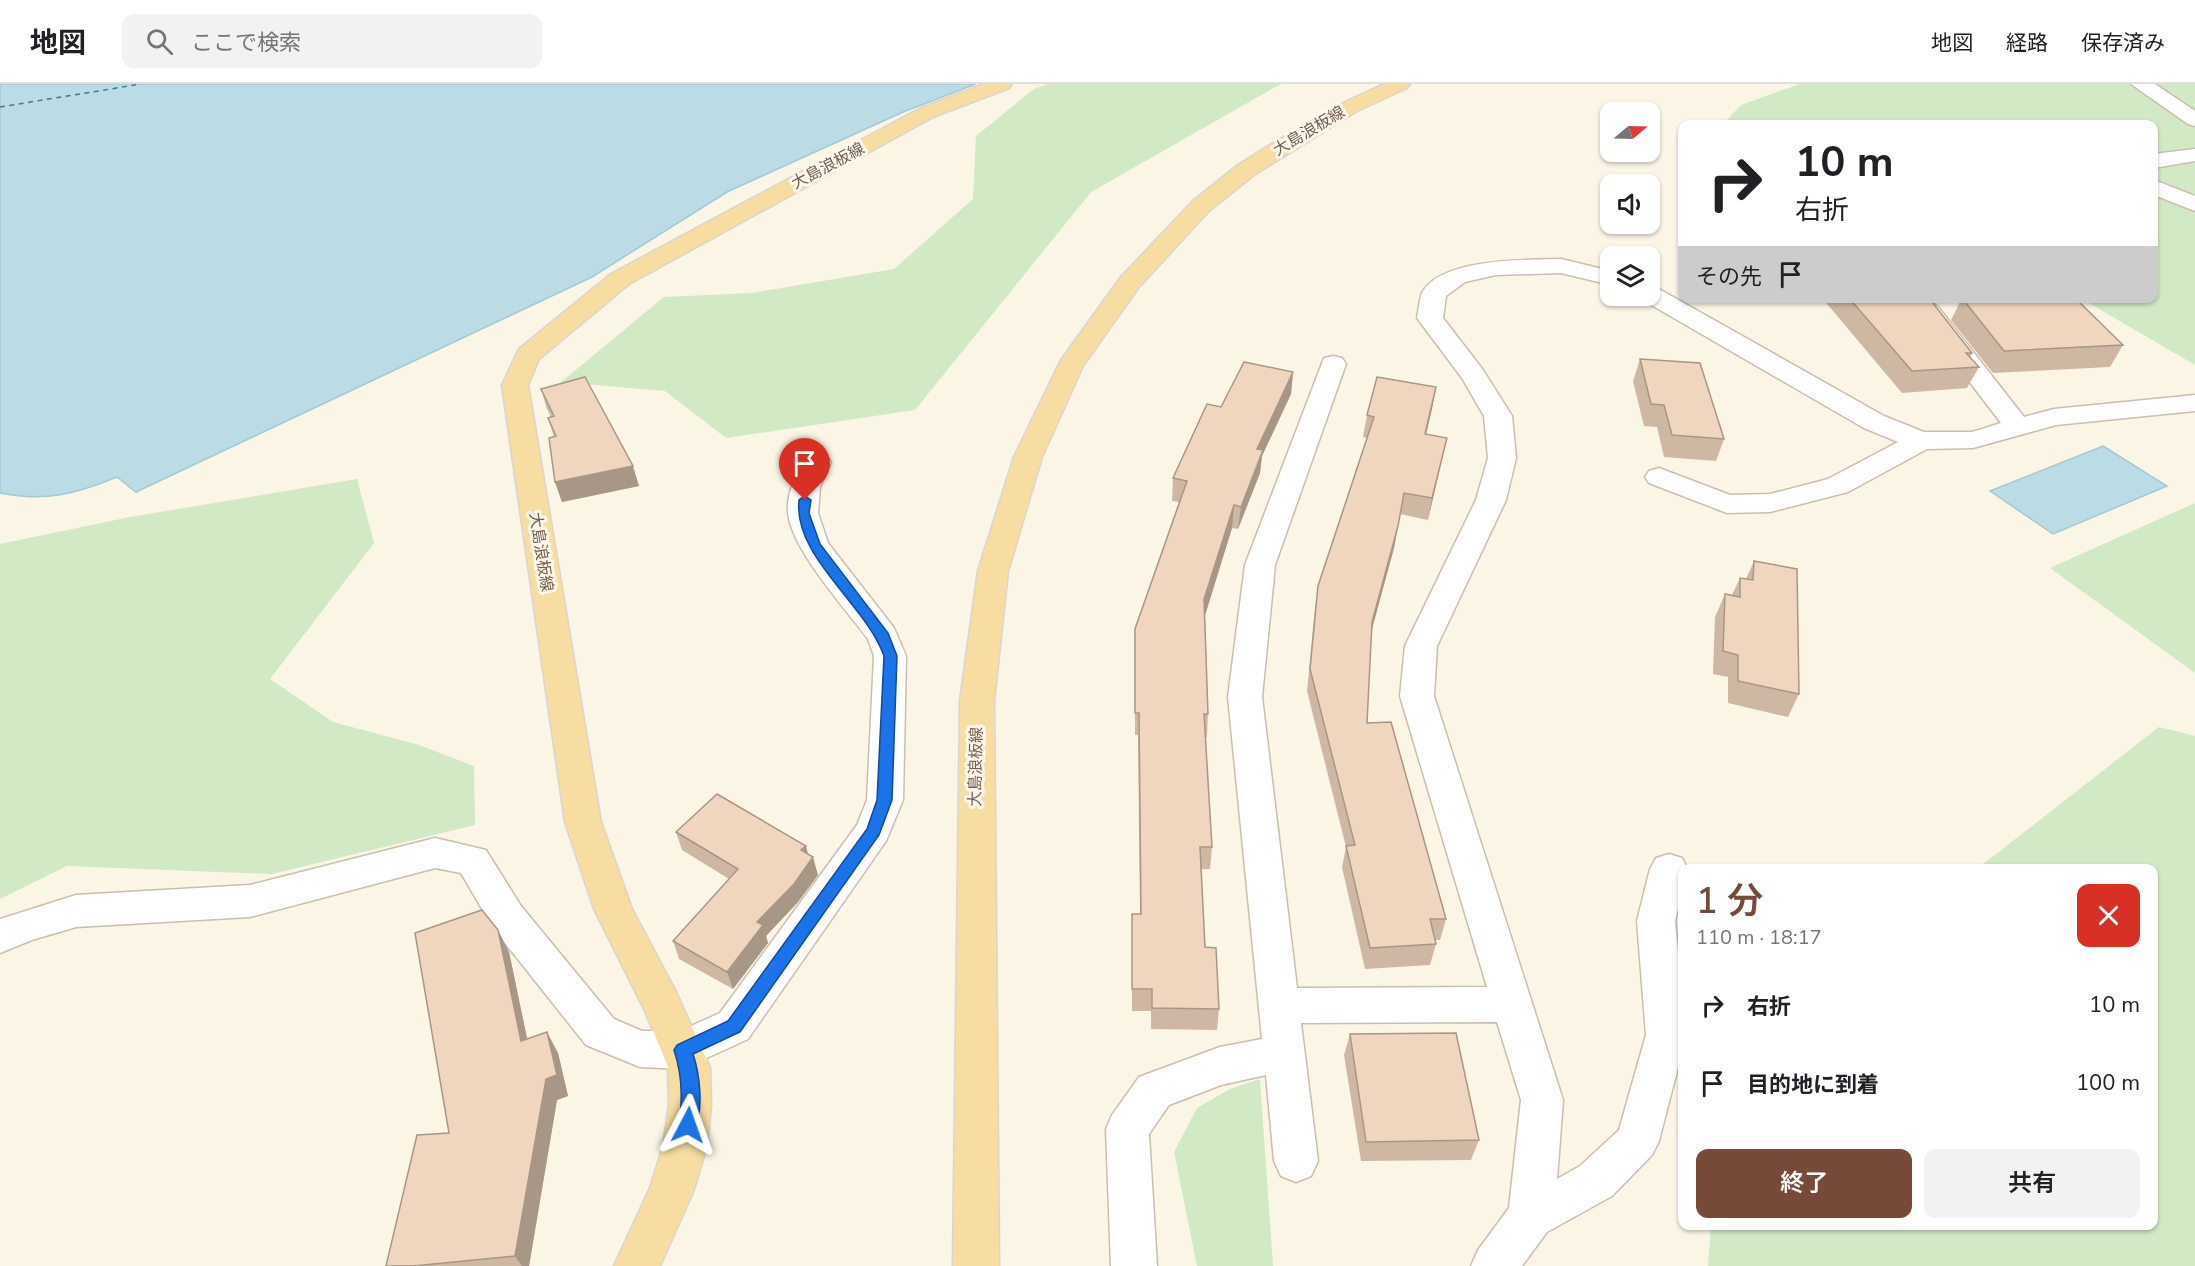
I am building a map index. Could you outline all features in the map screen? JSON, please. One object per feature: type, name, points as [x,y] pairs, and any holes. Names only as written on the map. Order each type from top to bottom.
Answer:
[{"type":"main road","name":"大島浪板線","points":[[637,1266],[671,1192],[685,1146],[690,1105],[689,1067],[662,1004],[613,909],[583,822],[515,385],[528,355],[620,279],[926,113],[1002,84]]},
{"type":"main road","name":"大島浪板線","points":[[976,1266],[977,701],[993,570],[1028,457],[1070,366],[1130,282],[1201,206],[1246,171],[1283,147],[1350,107],[1400,84]]},
{"type":"street","points":[[2141,84],[2195,120]]},
{"type":"street","points":[[2158,160],[2195,155]]},
{"type":"street","points":[[2158,189],[2195,204]]},
{"type":"street","points":[[1531,1216],[1542,1100],[1417,696],[1421,646],[1491,500],[1502,458],[1498,416],[1474,376],[1430,318],[1434,293],[1457,277],[1496,268],[1561,266],[1600,275]]},
{"type":"street","points":[[1660,300],[1874,422],[1921,441],[1973,440],[2054,417],[2195,403]]},
{"type":"street","points":[[1931,307],[2017,426]]},
{"type":"street","points":[[1296,1161],[1245,697],[1260,565],[1333,364]]},
{"type":"street","points":[[1659,477],[1727,504],[1770,503],[1838,486],[1921,441]]},
{"type":"street","points":[[0,936],[76,911],[250,901],[435,853],[473,861],[507,917],[600,1032],[640,1049],[683,1050],[734,1026],[873,831],[885,800],[890,656],[883,636],[814,545],[803,513],[806,487],[817,462]]},
{"type":"street","points":[[1494,1266],[1531,1216],[1596,1181],[1637,1141],[1666,1035],[1656,921],[1669,869]]},
{"type":"street","points":[[1278,1006],[1513,1004]]},
{"type":"street","points":[[1134,1266],[1127,1129],[1154,1091],[1220,1066],[1283,1053]]},
{"type":"green space","points":[[1048,84],[1281,84],[1091,192],[915,410],[726,438],[665,391],[561,382],[664,297],[752,293],[894,269],[973,199],[976,136],[1034,89]]},
{"type":"green space","points":[[1800,84],[2195,84],[2195,365],[2089,303],[2158,303],[2158,120],[1727,120],[1741,105]]},
{"type":"green space","points":[[357,479],[374,543],[270,679],[333,722],[419,745],[474,766],[475,825],[272,874],[67,866],[0,899],[0,544],[130,517]]},
{"type":"green space","points":[[2195,503],[2195,673],[2050,568]]},
{"type":"green space","points":[[2159,727],[2195,736],[2195,1266],[1708,1266],[1711,1230],[2158,1230],[2158,864],[1983,864]]},
{"type":"green space","points":[[1260,1079],[1273,1266],[1197,1266],[1174,1152],[1197,1108],[1230,1089]]},
{"type":"water","points":[[0,84],[976,84],[903,112],[727,192],[592,277],[136,492],[117,477],[74,492],[32,497],[0,493]]},
{"type":"water","points":[[2103,446],[2167,486],[2053,534],[1990,491]]},
{"type":"building","points":[[1853,303],[1933,303],[1972,353],[1966,353],[1979,367],[1912,371]]},
{"type":"building","points":[[1966,303],[2080,303],[2123,345],[2004,351]]},
{"type":"building","points":[[1640,359],[1700,363],[1724,439],[1672,435],[1664,405],[1651,404]]},
{"type":"building","points":[[1244,362],[1293,372],[1257,449],[1263,450],[1241,507],[1234,505],[1204,599],[1208,714],[1204,714],[1212,847],[1200,847],[1205,947],[1216,948],[1219,1009],[1152,1008],[1152,989],[1132,989],[1132,914],[1141,914],[1139,713],[1135,713],[1135,629],[1187,481],[1173,478],[1207,404],[1221,407]]},
{"type":"building","points":[[585,377],[633,466],[555,482],[549,438],[556,436],[548,418],[554,416],[541,389]]},
{"type":"building","points":[[1377,377],[1436,387],[1425,434],[1447,438],[1432,498],[1404,493],[1398,526],[1372,622],[1367,723],[1391,722],[1446,919],[1430,919],[1436,944],[1370,948],[1346,846],[1355,845],[1310,669],[1318,586],[1374,417],[1367,415]]},
{"type":"building","points":[[1754,561],[1797,569],[1799,694],[1738,681],[1738,655],[1723,651],[1725,594],[1740,597],[1740,578],[1753,580]]},
{"type":"building","points":[[717,794],[806,846],[801,850],[813,857],[794,884],[757,922],[763,925],[727,972],[673,941],[738,869],[676,832]]},
{"type":"building","points":[[482,910],[498,930],[521,1041],[547,1032],[557,1075],[546,1079],[515,1256],[413,1266],[386,1266],[417,1135],[449,1133],[415,933]]},
{"type":"building","points":[[1456,1033],[1479,1140],[1366,1142],[1350,1034]]},
{"type":"ferry route","points":[[0,107],[141,84]]},
{"type":"route","points":[[688,1125],[689,1067],[683,1050],[734,1026],[873,831],[885,800],[890,656],[883,636],[814,545],[803,513],[805,500]]}]
